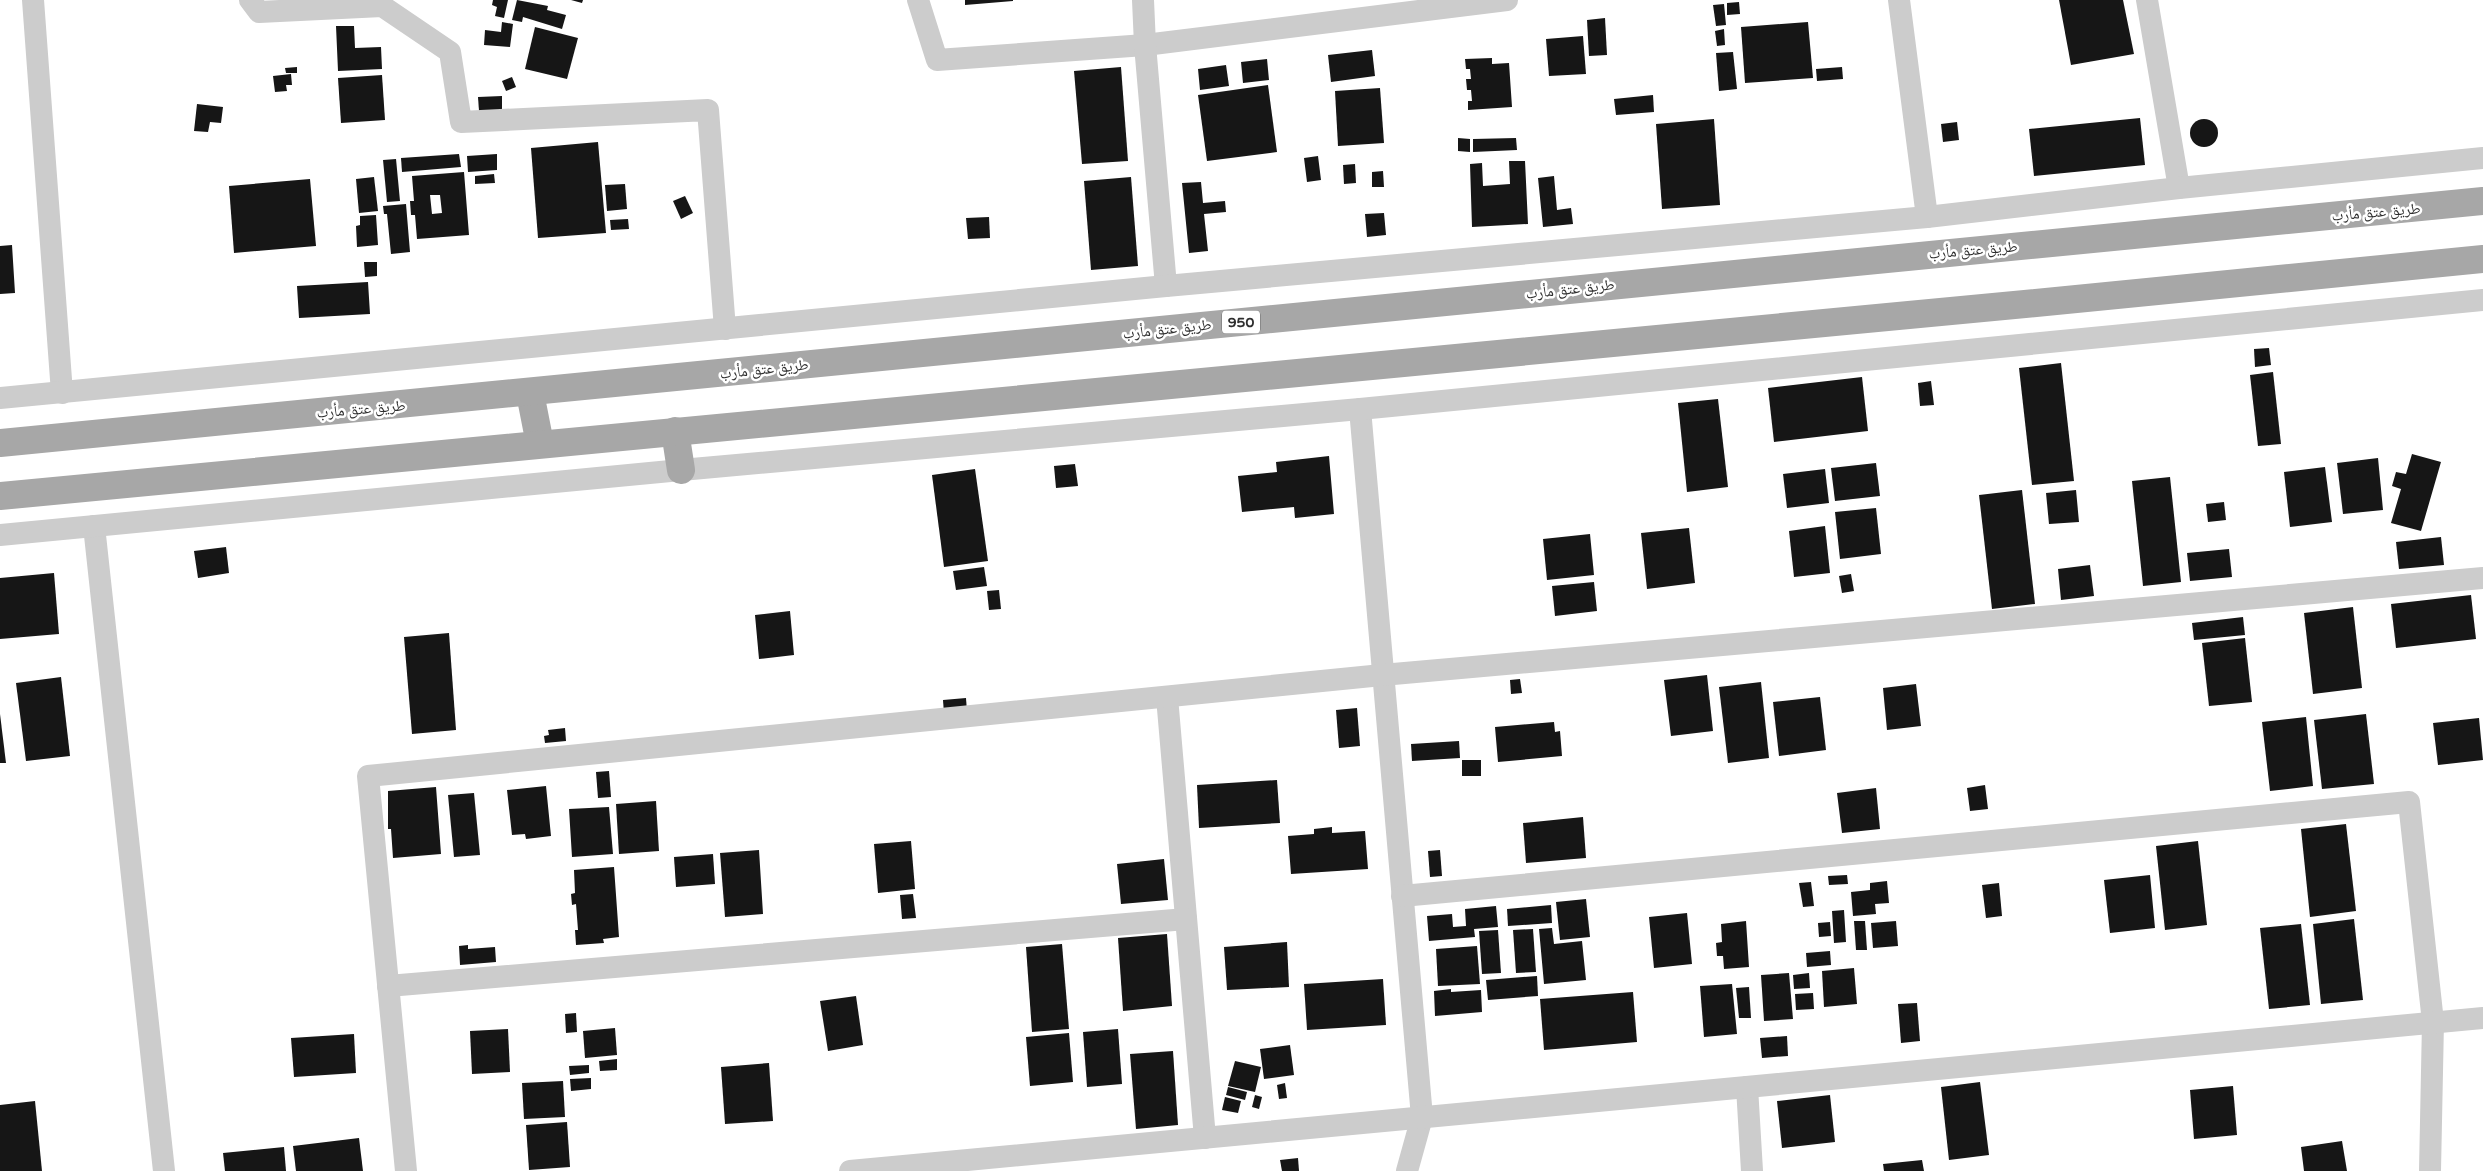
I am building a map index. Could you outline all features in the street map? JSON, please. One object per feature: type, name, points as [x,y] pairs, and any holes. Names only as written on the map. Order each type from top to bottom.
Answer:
[{"type":"main road","name":"طريق عتق مأرب","points":[[0,443],[2483,202]]},
{"type":"main road","points":[[0,496],[2483,259]]},
{"type":"main road","points":[[530,393],[540,444]]},
{"type":"main road","points":[[674,431],[682,470]]},
{"type":"street","points":[[33,0],[62,392]]},
{"type":"street","points":[[250,0],[259,12],[382,6],[450,52],[461,122],[708,110],[725,329]]},
{"type":"street","points":[[918,0],[937,60],[1144,45],[1508,0]]},
{"type":"street","points":[[1143,0],[1144,45],[1166,286]]},
{"type":"street","points":[[1899,0],[1927,217]]},
{"type":"street","points":[[2147,0],[2179,188]]},
{"type":"street","points":[[0,398],[1166,286],[1927,217],[2179,188],[2483,158]]},
{"type":"street","points":[[0,535],[682,470],[1360,409],[2483,300]]},
{"type":"street","points":[[1360,409],[1422,1117],[1407,1171]]},
{"type":"street","points":[[94,526],[164,1171]]},
{"type":"street","points":[[406,1171],[368,776],[1382,675],[2483,578]]},
{"type":"street","points":[[1167,697],[1205,1138]]},
{"type":"street","points":[[1402,896],[2409,802],[2433,1022],[2430,1171]]},
{"type":"street","points":[[388,986],[1186,919]]},
{"type":"street","points":[[850,1171],[1058,1161],[1205,1138],[2483,1018]]},
{"type":"street","points":[[1747,1087],[1752,1171]]},
{"type":"building","points":[[493,0],[508,0],[504,18],[495,16],[497,7],[492,5]]},
{"type":"building","points":[[517,0],[548,6],[547,10],[566,15],[562,29],[523,17],[522,22],[512,20]]},
{"type":"building","points":[[571,0],[583,0],[582,3]]},
{"type":"building","points":[[965,0],[1013,0],[1013,1],[965,5]]},
{"type":"building","points":[[2059,0],[2123,0],[2134,54],[2071,65]]},
{"type":"building","points":[[1739,2],[1740,14],[1727,15],[1727,3]]},
{"type":"building","points":[[1724,4],[1726,25],[1716,26],[1713,5]]},
{"type":"building","points":[[1605,18],[1607,55],[1589,56],[1587,20]]},
{"type":"building","points":[[502,22],[513,24],[510,47],[484,45],[485,30],[501,32]]},
{"type":"building","points":[[1808,22],[1813,78],[1745,83],[1741,27]]},
{"type":"building","points":[[336,26],[354,26],[355,48],[381,47],[382,69],[338,71]]},
{"type":"building","points":[[535,27],[578,38],[567,79],[525,69]]},
{"type":"building","points":[[1724,29],[1725,45],[1717,46],[1715,31]]},
{"type":"building","points":[[1583,36],[1586,74],[1549,76],[1546,39]]},
{"type":"building","points":[[1372,50],[1375,76],[1331,82],[1328,55]]},
{"type":"building","points":[[1733,52],[1737,89],[1719,91],[1716,53]]},
{"type":"building","points":[[1492,58],[1492,64],[1509,63],[1512,107],[1468,110],[1468,101],[1472,101],[1471,90],[1467,90],[1466,79],[1471,79],[1470,69],[1466,69],[1465,59]]},
{"type":"building","points":[[1267,59],[1269,80],[1243,83],[1241,62]]},
{"type":"building","points":[[1226,65],[1229,86],[1200,90],[1198,69]]},
{"type":"building","points":[[297,67],[297,73],[286,73],[285,68]]},
{"type":"building","points":[[1121,67],[1128,161],[1082,164],[1074,71]]},
{"type":"building","points":[[1842,67],[1843,79],[1817,81],[1816,69]]},
{"type":"building","points":[[291,74],[292,85],[286,85],[287,91],[275,92],[273,76]]},
{"type":"building","points":[[382,75],[385,120],[341,123],[338,78]]},
{"type":"building","points":[[512,77],[516,87],[506,91],[502,81]]},
{"type":"building","points":[[1268,85],[1277,152],[1207,161],[1198,95]]},
{"type":"building","points":[[1380,88],[1384,143],[1338,146],[1335,91]]},
{"type":"building","points":[[1653,95],[1654,112],[1616,115],[1614,99]]},
{"type":"building","points":[[502,96],[502,110],[479,111],[478,97]]},
{"type":"building","points":[[197,104],[223,107],[221,123],[210,122],[208,132],[194,131]]},
{"type":"building","points":[[2140,118],[2145,165],[2034,176],[2029,129]]},
{"type":"building","points":[[1714,119],[1720,205],[1662,209],[1656,124]]},
{"type":"building","points":[[2204,119],[2214,123],[2218,133],[2214,143],[2204,147],[2194,143],[2190,133],[2194,123]]},
{"type":"building","points":[[1957,122],[1959,140],[1943,142],[1941,124]]},
{"type":"building","points":[[1458,138],[1470,139],[1470,152],[1458,151]]},
{"type":"building","points":[[1516,138],[1517,150],[1473,152],[1473,139]]},
{"type":"building","points":[[598,142],[606,233],[538,238],[531,148]]},
{"type":"building","points":[[459,154],[461,167],[402,172],[401,158]]},
{"type":"building","points":[[497,154],[497,170],[468,172],[467,156]]},
{"type":"building","points":[[1318,156],[1321,180],[1307,182],[1304,158]]},
{"type":"building","points":[[396,159],[400,201],[387,202],[383,160]]},
{"type":"building","points":[[1509,161],[1525,161],[1528,224],[1472,227],[1470,164],[1482,163],[1483,186],[1510,184]]},
{"type":"building","points":[[1355,164],[1356,183],[1344,184],[1343,165]]},
{"type":"building","points":[[1383,171],[1384,187],[1372,187],[1372,172]]},
{"type":"building","points":[[464,172],[469,235],[417,239],[415,215],[411,215],[410,201],[414,201],[412,176]],"holes":[[[430,195],[440,195],[442,213],[432,214]]]},
{"type":"building","points":[[494,174],[495,183],[475,184],[475,176]]},
{"type":"building","points":[[1554,176],[1557,210],[1571,208],[1573,224],[1543,227],[1538,178]]},
{"type":"building","points":[[374,177],[378,211],[359,213],[356,179]]},
{"type":"building","points":[[1131,177],[1138,266],[1091,270],[1084,181]]},
{"type":"building","points":[[310,179],[316,246],[234,253],[229,186]]},
{"type":"building","points":[[1201,182],[1203,203],[1225,201],[1226,212],[1204,214],[1208,251],[1189,253],[1182,183]]},
{"type":"building","points":[[625,184],[627,209],[607,211],[605,185]]},
{"type":"building","points":[[685,196],[693,213],[681,219],[673,201]]},
{"type":"building","points":[[406,204],[410,252],[391,254],[387,214],[384,214],[383,206]]},
{"type":"building","points":[[1384,213],[1386,235],[1367,237],[1365,214]]},
{"type":"building","points":[[376,215],[378,245],[357,247],[356,226],[360,225],[360,216]]},
{"type":"building","points":[[989,217],[990,238],[968,239],[966,218]]},
{"type":"building","points":[[628,219],[629,229],[611,230],[610,220]]},
{"type":"building","points":[[12,245],[15,293],[0,294],[0,246]]},
{"type":"building","points":[[364,262],[377,262],[377,276],[365,277]]},
{"type":"building","points":[[368,282],[370,314],[299,318],[297,286]]},
{"type":"building","points":[[2269,348],[2271,365],[2255,367],[2254,349]]},
{"type":"building","points":[[2061,363],[2074,481],[2032,485],[2019,368]]},
{"type":"building","points":[[2273,372],[2281,444],[2258,446],[2250,375]]},
{"type":"building","points":[[1862,377],[1868,431],[1774,442],[1768,388]]},
{"type":"building","points":[[1931,381],[1934,405],[1920,406],[1918,383]]},
{"type":"building","points":[[1718,399],[1728,487],[1687,492],[1678,403]]},
{"type":"building","points":[[2412,454],[2441,462],[2421,531],[2391,523],[2401,489],[2392,486],[2396,472],[2406,474]]},
{"type":"building","points":[[1329,456],[1334,514],[1295,518],[1294,507],[1242,512],[1238,476],[1277,472],[1276,462]]},
{"type":"building","points":[[2378,458],[2383,510],[2343,514],[2337,463]]},
{"type":"building","points":[[1876,463],[1880,496],[1835,501],[1831,468]]},
{"type":"building","points":[[1075,464],[1078,486],[1056,488],[1054,466]]},
{"type":"building","points":[[2325,467],[2332,522],[2290,527],[2284,472]]},
{"type":"building","points":[[975,469],[988,561],[944,567],[932,475]]},
{"type":"building","points":[[1825,469],[1829,503],[1787,508],[1783,474]]},
{"type":"building","points":[[2170,477],[2181,582],[2143,586],[2132,481]]},
{"type":"building","points":[[2022,490],[2035,604],[1992,609],[1979,495]]},
{"type":"building","points":[[2076,490],[2079,522],[2049,524],[2046,493]]},
{"type":"building","points":[[2224,502],[2226,520],[2208,522],[2206,504]]},
{"type":"building","points":[[1876,508],[1881,554],[1840,559],[1835,512]]},
{"type":"building","points":[[1825,526],[1830,573],[1794,577],[1789,531]]},
{"type":"building","points":[[1689,528],[1695,583],[1647,589],[1641,533]]},
{"type":"building","points":[[1590,534],[1594,575],[1547,580],[1543,539]]},
{"type":"building","points":[[2441,537],[2444,565],[2399,569],[2396,542]]},
{"type":"building","points":[[226,547],[229,573],[198,578],[194,551]]},
{"type":"building","points":[[2229,549],[2232,577],[2190,581],[2187,553]]},
{"type":"building","points":[[2090,565],[2094,596],[2061,600],[2058,569]]},
{"type":"building","points":[[984,567],[987,586],[956,590],[953,571]]},
{"type":"building","points":[[54,573],[59,634],[0,639],[0,578]]},
{"type":"building","points":[[1851,574],[1854,591],[1842,593],[1839,576]]},
{"type":"building","points":[[1594,582],[1597,611],[1555,616],[1552,586]]},
{"type":"building","points":[[999,590],[1001,609],[989,610],[987,591]]},
{"type":"building","points":[[2471,595],[2476,639],[2396,648],[2391,604]]},
{"type":"building","points":[[2353,607],[2362,688],[2313,694],[2304,613]]},
{"type":"building","points":[[790,611],[794,655],[759,659],[755,615]]},
{"type":"building","points":[[2243,617],[2245,635],[2194,640],[2192,623]]},
{"type":"building","points":[[449,633],[456,730],[412,734],[404,637]]},
{"type":"building","points":[[2245,638],[2252,702],[2209,706],[2202,643]]},
{"type":"building","points":[[1707,675],[1713,731],[1671,736],[1664,680]]},
{"type":"building","points":[[61,677],[70,756],[26,761],[16,683]]},
{"type":"building","points":[[1520,679],[1522,693],[1511,694],[1510,680]]},
{"type":"building","points":[[1761,682],[1769,758],[1728,763],[1719,687]]},
{"type":"building","points":[[1916,684],[1921,726],[1887,730],[1883,688]]},
{"type":"building","points":[[1820,697],[1826,750],[1779,756],[1773,702]]},
{"type":"building","points":[[966,698],[967,712],[944,714],[943,700]]},
{"type":"building","points":[[1357,708],[1360,746],[1339,748],[1336,710]]},
{"type":"building","points":[[0,714],[6,763],[0,763]]},
{"type":"building","points":[[2366,714],[2374,784],[2322,789],[2314,720]]},
{"type":"building","points":[[2306,717],[2313,786],[2270,791],[2262,722]]},
{"type":"building","points":[[2479,718],[2483,760],[2438,765],[2433,723]]},
{"type":"building","points":[[1554,722],[1555,732],[1560,731],[1562,756],[1498,762],[1495,727]]},
{"type":"building","points":[[565,728],[566,741],[545,743],[544,736],[549,735],[548,730]]},
{"type":"building","points":[[1459,741],[1460,758],[1412,761],[1411,744]]},
{"type":"building","points":[[1462,760],[1481,760],[1481,776],[1462,776]]},
{"type":"building","points":[[609,771],[611,797],[598,798],[596,772]]},
{"type":"building","points":[[1277,780],[1280,823],[1199,828],[1197,785]]},
{"type":"building","points":[[1985,785],[1988,809],[1970,811],[1967,788]]},
{"type":"building","points":[[546,786],[551,836],[526,839],[525,834],[512,835],[507,790]]},
{"type":"building","points":[[436,787],[441,854],[393,858],[391,829],[388,829],[388,791]]},
{"type":"building","points":[[1876,788],[1880,829],[1842,833],[1837,793]]},
{"type":"building","points":[[474,793],[480,855],[454,857],[448,795]]},
{"type":"building","points":[[656,801],[659,851],[619,854],[616,804]]},
{"type":"building","points":[[609,807],[613,854],[572,857],[569,809]]},
{"type":"building","points":[[1583,817],[1586,858],[1526,863],[1523,823]]},
{"type":"building","points":[[2346,824],[2356,911],[2310,917],[2301,829]]},
{"type":"building","points":[[1332,827],[1332,833],[1365,831],[1368,869],[1291,874],[1288,836],[1314,834],[1314,829]]},
{"type":"building","points":[[911,841],[915,889],[878,893],[874,844]]},
{"type":"building","points":[[2198,841],[2207,925],[2165,930],[2156,846]]},
{"type":"building","points":[[759,850],[763,914],[725,917],[720,853]]},
{"type":"building","points":[[1440,850],[1442,876],[1430,877],[1428,851]]},
{"type":"building","points":[[713,854],[715,884],[676,887],[674,857]]},
{"type":"building","points":[[1164,859],[1168,900],[1121,904],[1117,864]]},
{"type":"building","points":[[614,867],[619,937],[603,939],[604,943],[576,945],[575,930],[578,930],[576,904],[572,905],[571,894],[575,893],[574,870]]},
{"type":"building","points":[[1847,875],[1848,884],[1829,885],[1828,876]]},
{"type":"building","points":[[2150,875],[2155,928],[2110,933],[2104,880]]},
{"type":"building","points":[[1887,881],[1889,903],[1875,904],[1876,914],[1853,916],[1851,892],[1870,890],[1870,883]]},
{"type":"building","points":[[1811,882],[1814,906],[1803,907],[1799,883]]},
{"type":"building","points":[[1999,883],[2002,916],[1986,918],[1982,885]]},
{"type":"building","points":[[913,894],[916,918],[902,919],[900,895]]},
{"type":"building","points":[[1586,899],[1590,937],[1560,940],[1556,902]]},
{"type":"building","points":[[1551,905],[1552,923],[1508,926],[1507,909]]},
{"type":"building","points":[[1496,906],[1498,927],[1474,929],[1475,937],[1429,941],[1427,916],[1452,914],[1453,927],[1466,926],[1465,909]]},
{"type":"building","points":[[1844,910],[1846,942],[1834,943],[1832,911]]},
{"type":"building","points":[[1687,913],[1692,964],[1654,968],[1649,917]]},
{"type":"building","points":[[2354,919],[2363,1000],[2321,1004],[2313,924]]},
{"type":"building","points":[[1746,921],[1749,967],[1724,969],[1723,956],[1717,956],[1716,943],[1722,942],[1721,924]]},
{"type":"building","points":[[1854,921],[1865,921],[1867,950],[1856,950]]},
{"type":"building","points":[[1896,921],[1898,946],[1873,948],[1871,923]]},
{"type":"building","points":[[1830,922],[1831,936],[1819,937],[1818,923]]},
{"type":"building","points":[[2301,924],[2310,1005],[2269,1009],[2260,928]]},
{"type":"building","points":[[1552,928],[1554,944],[1582,941],[1586,980],[1544,984],[1539,929]]},
{"type":"building","points":[[1533,929],[1536,972],[1516,973],[1513,930]]},
{"type":"building","points":[[1498,930],[1501,973],[1482,974],[1479,931]]},
{"type":"building","points":[[1167,934],[1172,1006],[1123,1011],[1118,938]]},
{"type":"building","points":[[1287,942],[1289,987],[1227,990],[1224,947]]},
{"type":"building","points":[[1062,944],[1069,1029],[1032,1032],[1026,947]]},
{"type":"building","points":[[468,945],[468,949],[495,947],[496,962],[460,965],[459,946]]},
{"type":"building","points":[[1477,946],[1480,984],[1438,986],[1436,949]]},
{"type":"building","points":[[1830,951],[1831,965],[1807,967],[1806,953]]},
{"type":"building","points":[[1854,968],[1857,1004],[1824,1007],[1822,971]]},
{"type":"building","points":[[1789,973],[1793,1019],[1764,1021],[1761,975]]},
{"type":"building","points":[[1809,973],[1810,988],[1794,989],[1793,975]]},
{"type":"building","points":[[1537,976],[1538,996],[1488,1000],[1486,980]]},
{"type":"building","points":[[1383,979],[1386,1025],[1307,1030],[1304,984]]},
{"type":"building","points":[[1732,984],[1737,1034],[1704,1037],[1700,986]]},
{"type":"building","points":[[1749,987],[1751,1018],[1739,1018],[1736,988]]},
{"type":"building","points":[[1451,989],[1451,992],[1481,990],[1482,1012],[1435,1016],[1434,991]]},
{"type":"building","points":[[1633,992],[1637,1042],[1544,1050],[1540,999]]},
{"type":"building","points":[[1813,993],[1814,1009],[1796,1010],[1795,994]]},
{"type":"building","points":[[856,996],[863,1045],[828,1051],[820,1001]]},
{"type":"building","points":[[1917,1003],[1920,1041],[1901,1043],[1898,1004]]},
{"type":"building","points":[[576,1013],[577,1032],[566,1033],[565,1014]]},
{"type":"building","points":[[615,1028],[617,1055],[585,1058],[583,1031]]},
{"type":"building","points":[[508,1029],[510,1072],[472,1074],[470,1031]]},
{"type":"building","points":[[1118,1029],[1122,1084],[1087,1087],[1083,1032]]},
{"type":"building","points":[[1069,1033],[1073,1082],[1030,1086],[1026,1037]]},
{"type":"building","points":[[354,1034],[356,1073],[294,1077],[291,1038]]},
{"type":"building","points":[[1787,1036],[1788,1056],[1762,1058],[1760,1038]]},
{"type":"building","points":[[1290,1045],[1294,1075],[1264,1079],[1260,1049]]},
{"type":"building","points":[[1173,1051],[1178,1125],[1136,1129],[1130,1054]]},
{"type":"building","points":[[617,1059],[617,1070],[600,1071],[599,1061]]},
{"type":"building","points":[[1235,1061],[1261,1067],[1255,1092],[1228,1086]]},
{"type":"building","points":[[769,1063],[773,1121],[725,1124],[721,1067]]},
{"type":"building","points":[[589,1065],[589,1073],[570,1075],[569,1066]]},
{"type":"building","points":[[591,1078],[591,1089],[571,1091],[570,1079]]},
{"type":"building","points":[[563,1081],[565,1117],[524,1119],[522,1083]]},
{"type":"building","points":[[1980,1082],[1989,1155],[1949,1160],[1941,1087]]},
{"type":"building","points":[[1285,1083],[1287,1098],[1279,1099],[1277,1085]]},
{"type":"building","points":[[2233,1086],[2237,1135],[2194,1139],[2190,1090]]},
{"type":"building","points":[[1228,1087],[1247,1092],[1245,1100],[1226,1095]]},
{"type":"building","points":[[1255,1095],[1262,1097],[1259,1109],[1252,1107]]},
{"type":"building","points":[[1830,1095],[1835,1142],[1782,1148],[1777,1101]]},
{"type":"building","points":[[1225,1097],[1241,1101],[1238,1113],[1222,1110]]},
{"type":"building","points":[[35,1101],[42,1171],[0,1171],[0,1105]]},
{"type":"building","points":[[567,1122],[570,1167],[529,1170],[526,1125]]},
{"type":"building","points":[[359,1138],[363,1171],[296,1171],[293,1146]]},
{"type":"building","points":[[2342,1141],[2347,1171],[2304,1171],[2301,1147]]},
{"type":"building","points":[[284,1147],[286,1171],[225,1171],[223,1153]]},
{"type":"building","points":[[1298,1158],[1299,1171],[1282,1171],[1280,1160]]},
{"type":"building","points":[[1922,1160],[1924,1171],[1884,1171],[1883,1164]]}]
